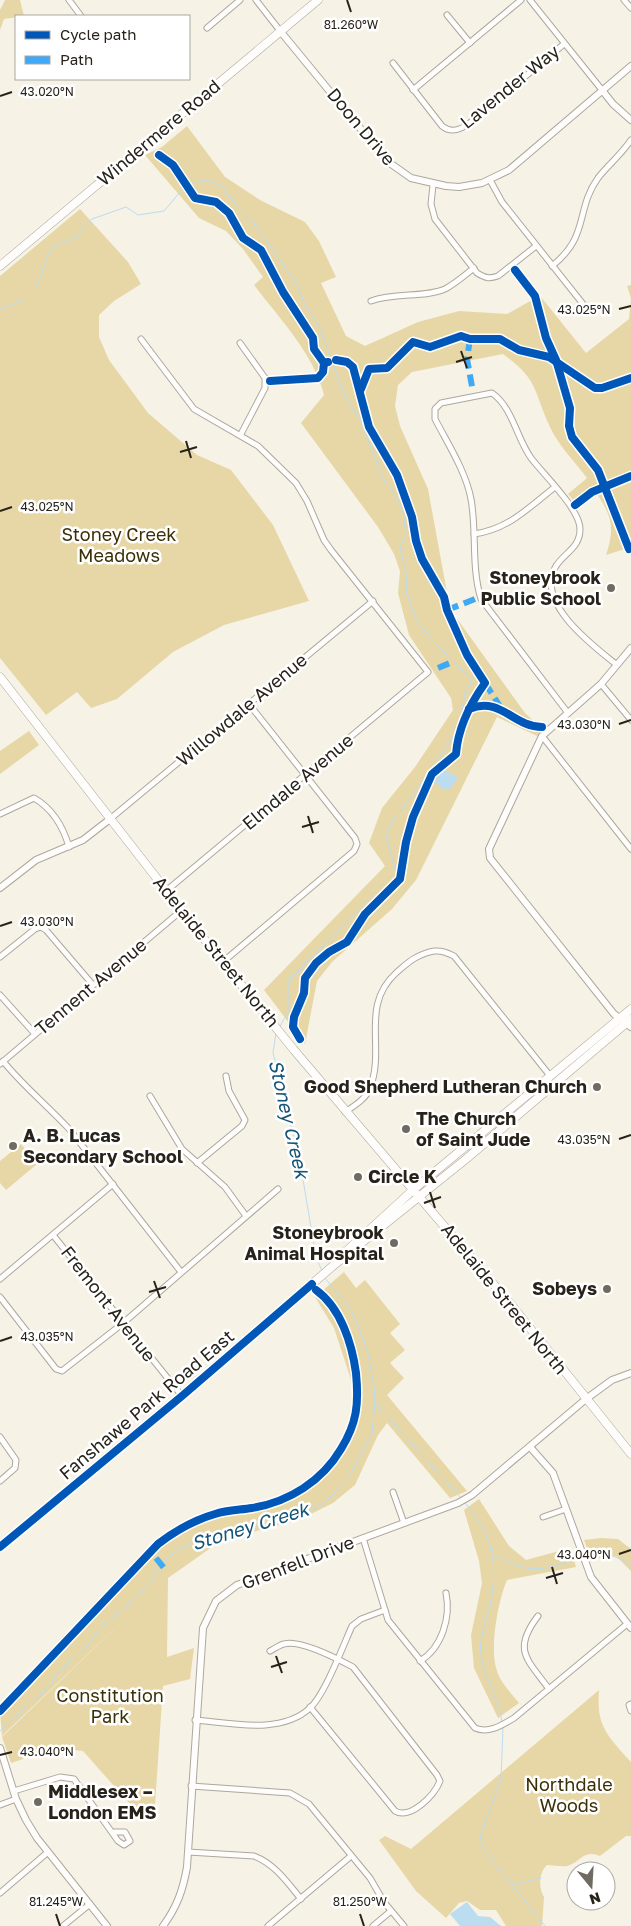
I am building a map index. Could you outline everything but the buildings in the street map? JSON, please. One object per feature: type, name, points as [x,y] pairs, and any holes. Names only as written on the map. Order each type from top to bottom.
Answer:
[{"type":"main road","name":"Windermere Road","points":[[0,266],[318,0]]},
{"type":"main road","name":"Adelaide Street North","points":[[0,677],[166,891],[294,1050],[513,1307],[631,1454]]},
{"type":"main road","name":"Fanshawe Park Road East","points":[[0,1547],[182,1396],[334,1265],[419,1197],[627,1022],[631,1009]]},
{"type":"main road","name":"Fanshawe Park Road East","points":[[334,1265],[350,1247],[413,1190],[551,1077],[627,1022]]},
{"type":"street","points":[[69,0],[80,15]]},
{"type":"street","points":[[207,28],[240,0]]},
{"type":"street","points":[[256,0],[281,32]]},
{"type":"street","points":[[413,90],[521,0]]},
{"type":"street","points":[[530,0],[613,104],[631,120]]},
{"type":"street","points":[[624,0],[631,8]]},
{"type":"street","points":[[447,15],[470,43]]},
{"type":"street","name":"Doon Drive","points":[[281,32],[387,162],[411,178],[433,185],[459,187],[490,180],[524,158],[631,66]]},
{"type":"street","name":"Lavender Way","points":[[393,63],[413,90],[447,129],[462,129],[564,44]]},
{"type":"street","points":[[552,266],[568,252],[574,242],[586,204],[598,179],[618,159],[631,140]]},
{"type":"street","points":[[490,180],[502,202],[583,304]]},
{"type":"street","points":[[433,185],[431,204],[435,219],[482,276],[490,279],[498,276],[536,246]]},
{"type":"street","points":[[371,302],[385,296],[445,289],[474,268]]},
{"type":"street","points":[[141,339],[194,408],[241,434],[258,446],[296,483],[308,501],[324,540],[373,601]]},
{"type":"street","points":[[240,343],[265,378],[265,388],[241,434]]},
{"type":"street","points":[[568,714],[481,599],[476,581],[472,500],[467,483],[435,419],[435,409],[441,403],[492,393],[505,406],[524,448],[569,506],[580,527],[578,542],[556,565],[551,577],[551,593],[558,606],[584,640],[616,665]]},
{"type":"street","points":[[474,534],[492,531],[506,525],[555,487]]},
{"type":"street","name":"Elmdale Avenue","points":[[166,891],[428,672],[373,601]]},
{"type":"street","name":"Willowdale Avenue","points":[[110,819],[373,601]]},
{"type":"street","points":[[627,1022],[490,858],[489,848],[542,736],[601,684],[631,648]]},
{"type":"street","points":[[601,684],[631,720]]},
{"type":"street","points":[[224,961],[354,851],[357,844],[355,838],[249,704]]},
{"type":"street","points":[[542,736],[631,849]]},
{"type":"street","points":[[0,814],[34,798],[44,804],[63,828],[69,847]]},
{"type":"street","points":[[0,888],[36,860],[69,847],[92,835],[110,819]]},
{"type":"street","name":"Tennent Avenue","points":[[2,1062],[182,910]]},
{"type":"street","points":[[0,957],[34,929],[41,927],[46,930],[93,985]]},
{"type":"street","points":[[345,1112],[363,1099],[370,1089],[376,1037],[374,1014],[378,995],[392,977],[411,960],[430,950],[444,950],[454,956],[551,1077]]},
{"type":"street","points":[[0,995],[35,1034]]},
{"type":"street","points":[[2,1062],[52,1110],[113,1184],[181,1272]]},
{"type":"street","points":[[197,1163],[242,1126],[245,1120],[230,1091],[226,1076]]},
{"type":"street","points":[[150,1096],[174,1138],[197,1163],[225,1186],[246,1216]]},
{"type":"street","points":[[0,1279],[113,1184]]},
{"type":"street","points":[[0,1297],[56,1369],[62,1372],[122,1324],[278,1189]]},
{"type":"street","name":"Fremont Avenue","points":[[53,1235],[122,1324],[182,1396]]},
{"type":"street","name":"Grenfell Drive","points":[[163,1926],[182,1892],[188,1852],[195,1720],[203,1628],[216,1601],[237,1585],[458,1503],[472,1495],[586,1399],[612,1380],[631,1373]]},
{"type":"street","points":[[0,1437],[16,1460],[15,1468],[0,1480]]},
{"type":"street","points":[[364,1538],[388,1620],[420,1661],[475,1728],[479,1730],[496,1728],[509,1721],[629,1626],[591,1577],[553,1473],[530,1447]]},
{"type":"street","points":[[393,1492],[404,1523]]},
{"type":"street","points":[[543,1518],[566,1509]]},
{"type":"street","points":[[420,1661],[432,1654],[438,1644],[449,1607],[446,1592]]},
{"type":"street","points":[[195,1720],[272,1724],[285,1722],[310,1707],[352,1626],[361,1619],[385,1610]]},
{"type":"street","points":[[538,1616],[524,1639],[523,1650],[526,1659],[549,1689]]},
{"type":"street","points":[[270,1651],[284,1644],[296,1644],[337,1658],[353,1667],[437,1775],[440,1781],[434,1793],[407,1813],[401,1814],[395,1810],[310,1707]]},
{"type":"street","points":[[631,1704],[629,1706],[631,1711]]},
{"type":"street","points":[[0,1748],[16,1799],[33,1832],[107,1926]]},
{"type":"street","points":[[14,1791],[60,1777],[74,1779],[114,1832]]},
{"type":"street","points":[[191,1786],[290,1793],[309,1804],[370,1878],[391,1911],[404,1926]]},
{"type":"street","points":[[0,1805],[16,1799]]},
{"type":"street","points":[[0,1893],[48,1852]]},
{"type":"street","points":[[188,1852],[254,1856],[262,1859],[271,1864],[301,1899]]},
{"type":"street","points":[[268,1926],[351,1856]]},
{"type":"street","points":[[63,1926],[90,1904]]},
{"type":"street","points":[[373,1926],[391,1911]]},
{"type":"green space","points":[[5,0],[20,0],[24,15],[15,15],[15,17],[4,19],[0,30],[0,10]]},
{"type":"green space","points":[[187,126],[225,177],[260,200],[305,222],[319,241],[336,277],[321,283],[346,336],[365,346],[418,322],[459,311],[507,314],[534,299],[517,274],[520,271],[586,353],[629,319],[631,298],[631,547],[606,555],[611,529],[606,508],[596,493],[578,506],[568,494],[587,478],[553,434],[534,386],[523,371],[503,354],[412,372],[398,385],[395,406],[400,426],[428,489],[450,609],[525,713],[542,729],[537,736],[497,717],[416,880],[392,909],[332,962],[317,981],[305,1044],[264,990],[385,866],[369,843],[382,808],[415,767],[453,710],[451,698],[409,635],[398,593],[400,571],[394,554],[378,527],[301,423],[324,395],[312,365],[295,337],[254,285],[263,277],[243,249],[226,231],[199,218],[145,155],[162,147]]},
{"type":"green space","name":"Stoney Creek Meadows","points":[[80,209],[128,262],[141,284],[114,301],[99,315],[99,337],[109,360],[148,413],[197,455],[231,470],[273,525],[309,601],[224,625],[173,652],[117,699],[91,708],[77,692],[46,715],[0,658],[0,276]]},
{"type":"green space","points":[[631,285],[631,298],[627,286]]},
{"type":"green space","points":[[29,731],[39,745],[0,774],[0,751]]},
{"type":"green space","points":[[21,1144],[37,1164],[6,1190],[0,1183],[0,1161]]},
{"type":"green space","name":"Constitution Park","points":[[344,1272],[356,1288],[365,1280],[400,1324],[390,1333],[405,1350],[390,1363],[404,1378],[387,1395],[467,1491],[450,1498],[387,1423],[378,1435],[355,1485],[333,1503],[299,1520],[222,1540],[168,1578],[167,1657],[194,1648],[190,1679],[163,1686],[154,1820],[130,1804],[83,1751],[56,1748],[11,1763],[2,1737],[137,1607],[2,1736],[0,1712],[147,1563],[164,1542],[198,1524],[278,1497],[323,1470],[344,1444],[358,1401],[334,1328],[315,1297]]},
{"type":"green space","points":[[479,1499],[509,1546],[526,1560],[570,1548],[576,1567],[507,1580],[494,1638],[495,1662],[497,1671],[506,1688],[519,1703],[498,1718],[474,1668],[471,1635],[482,1583],[479,1561],[464,1510]]},
{"type":"green space","points":[[618,1539],[631,1549],[631,1571],[616,1556],[591,1559],[584,1540]]},
{"type":"green space","name":"Northdale Woods","points":[[599,1690],[600,1713],[605,1730],[631,1762],[631,1836],[626,1836],[600,1856],[589,1854],[577,1861],[566,1861],[566,1866],[547,1865],[544,1868],[540,1880],[544,1897],[542,1926],[506,1926],[496,1910],[480,1910],[467,1901],[459,1903],[446,1918],[416,1891],[379,1840],[385,1836],[411,1849]]},
{"type":"water","points":[[443,770],[458,777],[451,788],[445,790],[434,782]]},
{"type":"water","points":[[467,1902],[478,1916],[490,1917],[501,1926],[460,1926],[450,1914]]},
{"type":"waterway","name":"Stoney Creek","points":[[0,309],[24,300],[36,288],[53,247],[77,237],[84,226],[92,219],[126,207],[138,215],[164,211],[181,191],[194,182],[206,180],[223,186],[229,197],[256,226],[297,284],[305,305],[319,326],[345,397],[362,423],[382,477],[396,496],[403,512],[406,534],[400,548],[407,577],[406,591],[417,622],[452,661],[469,676],[471,683],[465,692],[462,712],[452,739],[406,805],[391,822],[386,837],[396,872],[288,981],[288,1012],[279,1028]]},
{"type":"waterway","name":"Stoney Creek","points":[[276,1033],[273,1053],[300,1162],[316,1257],[322,1271]]},
{"type":"waterway","name":"Stoney Creek","points":[[0,1731],[52,1684],[55,1675],[88,1645],[98,1630],[135,1599],[154,1577],[158,1565],[183,1547],[225,1531],[276,1521],[316,1508],[328,1499],[349,1477],[372,1433],[375,1404],[374,1386],[367,1349],[352,1311],[324,1277]]},
{"type":"waterway","points":[[376,1404],[461,1498]]},
{"type":"waterway","points":[[465,1503],[482,1527],[492,1553],[494,1580],[481,1649],[482,1663],[498,1705],[502,1723]]},
{"type":"waterway","points":[[492,1550],[503,1560],[536,1569],[551,1567],[576,1559]]},
{"type":"waterway","points":[[599,1554],[611,1555],[631,1564]]},
{"type":"waterway","points":[[503,1727],[501,1779],[480,1837],[484,1850],[545,1926]]},
{"type":"waterway","points":[[512,1885],[541,1878]]},
{"type":"marked path","points":[[470,339],[467,359],[473,392]]},
{"type":"marked path","points":[[447,610],[475,599]]},
{"type":"marked path","points":[[438,668],[450,663]]},
{"type":"marked path","points":[[485,683],[501,708]]},
{"type":"marked path","points":[[156,1558],[164,1568]]},
{"type":"cycle path","points":[[159,155],[173,165],[195,198],[216,202],[229,213],[243,238],[261,250],[283,292],[313,338],[314,349],[324,363],[328,362]]},
{"type":"cycle path","points":[[515,270],[535,296],[546,338],[556,360],[570,408],[569,426],[572,437],[598,470],[629,549]]},
{"type":"cycle path","points":[[361,389],[369,369],[387,368],[413,342],[430,347],[461,336],[470,339],[500,339],[519,350],[549,357],[595,388],[602,388],[631,378]]},
{"type":"cycle path","points":[[300,1039],[293,1027],[294,1017],[304,993],[305,978],[316,963],[329,952],[347,942],[365,914],[400,879],[406,842],[413,817],[432,774],[456,754],[459,735],[466,717],[474,699],[485,683],[467,655],[447,610],[444,597],[422,559],[416,541],[412,517],[397,475],[369,427],[353,367],[347,362],[336,360]]},
{"type":"cycle path","points":[[270,381],[318,378],[323,372],[324,363]]},
{"type":"cycle path","points":[[575,505],[592,492],[631,476]]},
{"type":"cycle path","points":[[469,709],[490,706],[532,726],[542,727]]},
{"type":"cycle path","points":[[0,1547],[182,1396],[312,1284]]},
{"type":"cycle path","points":[[0,1711],[158,1544],[185,1526],[207,1516],[279,1501],[314,1480],[333,1460],[351,1431],[354,1422],[357,1404],[356,1373],[352,1350],[344,1327],[332,1306],[316,1290]]},
{"type":"place","name":"Stoneybrook Public School","points":[[611,588]]},
{"type":"place","name":"Good Shepherd Lutheran Church","points":[[597,1087]]},
{"type":"place","name":"The Church of Saint Jude","points":[[406,1129]]},
{"type":"place","name":"A. B. Lucas Secondary School","points":[[13,1146]]},
{"type":"place","name":"Circle K","points":[[358,1177]]},
{"type":"place","name":"Stoneybrook Animal Hospital","points":[[394,1243]]},
{"type":"place","name":"Sobeys","points":[[607,1289]]},
{"type":"place","name":"Middlesex – London EMS","points":[[38,1802]]}]
